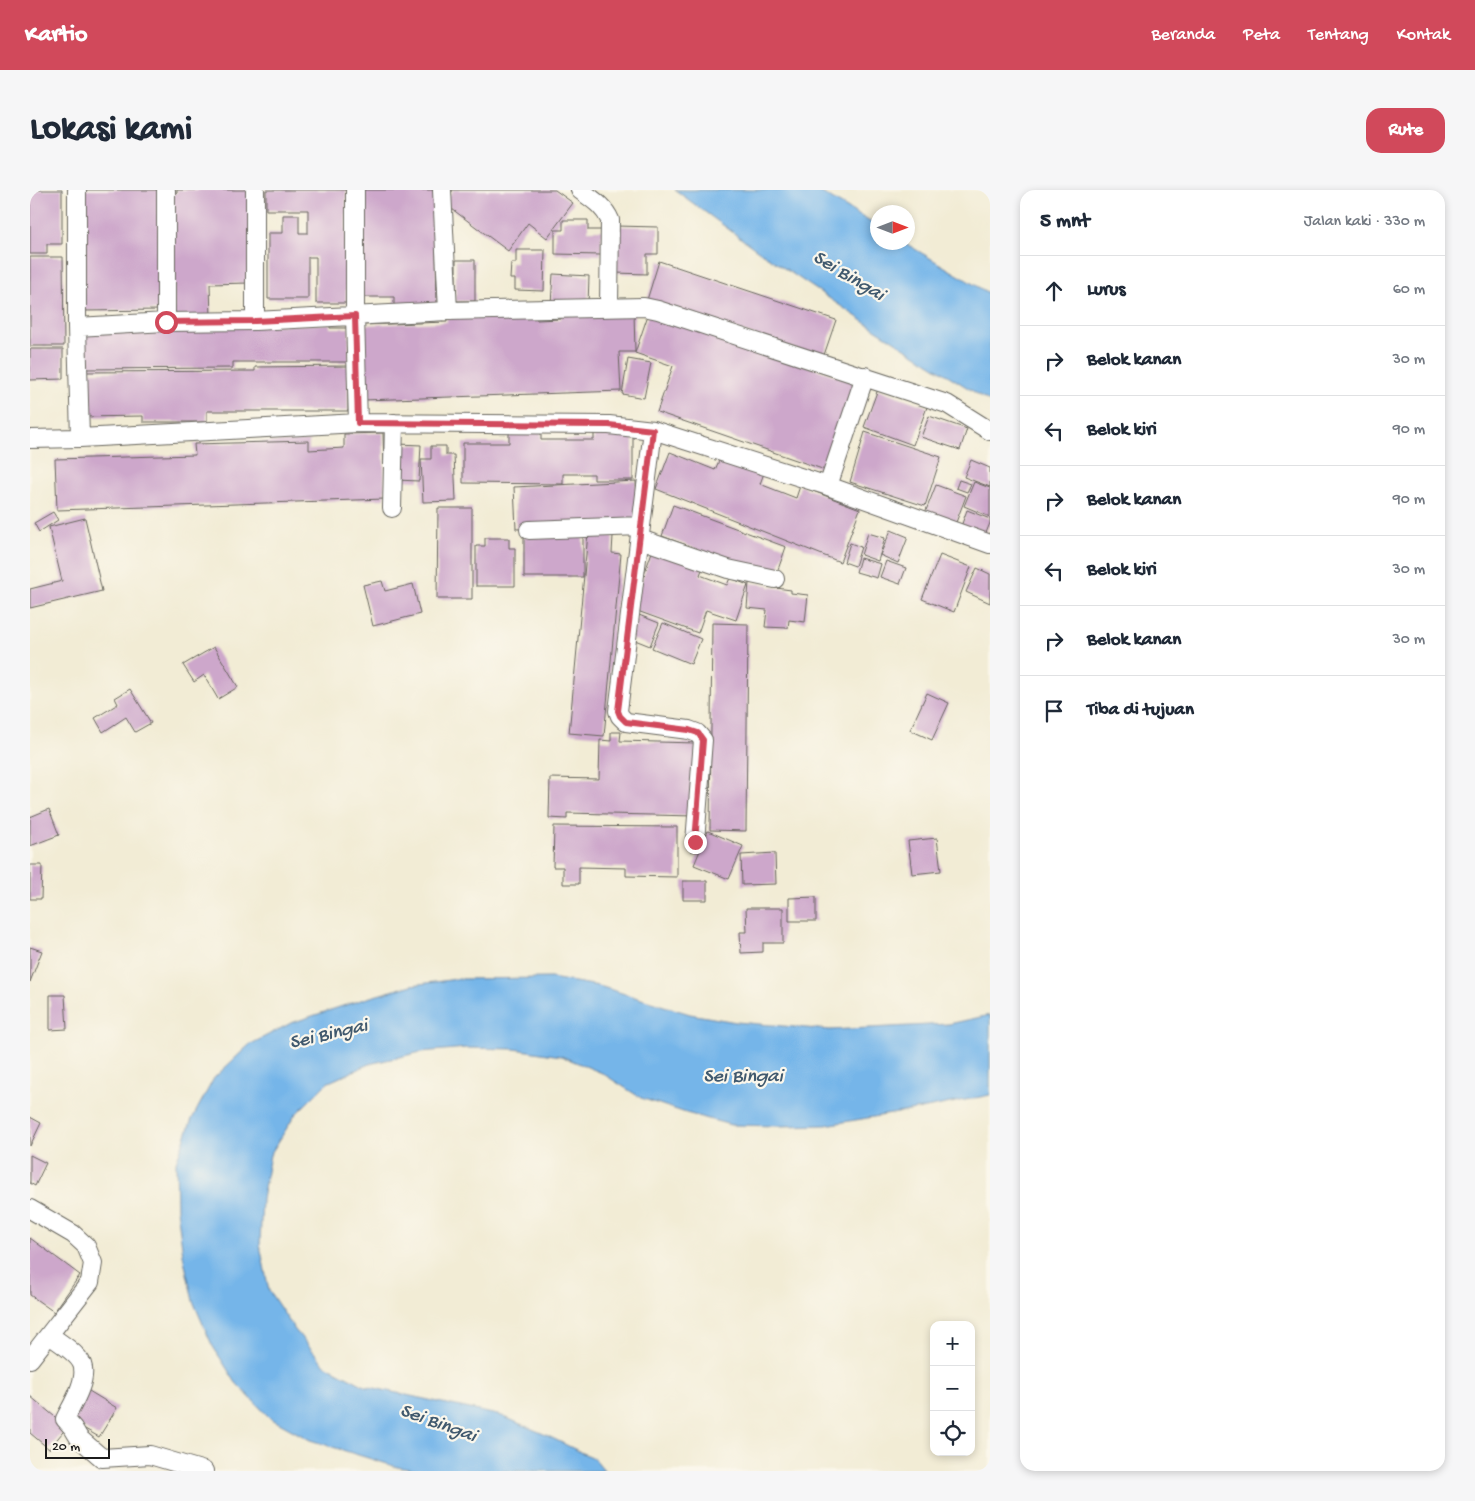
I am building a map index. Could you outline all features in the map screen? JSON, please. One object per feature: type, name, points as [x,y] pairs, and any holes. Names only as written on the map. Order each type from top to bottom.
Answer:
[{"type":"street","points":[[77,190],[77,327],[80,438]]},
{"type":"street","points":[[166,190],[166,322]]},
{"type":"street","points":[[255,190],[255,321]]},
{"type":"street","points":[[355,190],[355,316],[358,423]]},
{"type":"street","points":[[442,190],[448,311]]},
{"type":"street","points":[[580,190],[607,212],[610,220],[609,307]]},
{"type":"street","points":[[77,327],[166,322],[255,321],[448,311],[644,307],[865,376],[947,404],[990,431]]},
{"type":"street","points":[[828,486],[865,376]]},
{"type":"street","points":[[30,439],[358,423],[609,425],[653,430],[828,486],[990,544]]},
{"type":"street","points":[[392,508],[394,423]]},
{"type":"street","points":[[653,430],[618,711],[626,722],[689,730],[698,733],[703,740],[695,842]]},
{"type":"street","points":[[529,530],[641,533],[728,569],[775,580]]},
{"type":"street","points":[[30,1209],[73,1234],[86,1246],[93,1263],[90,1282],[30,1359]]},
{"type":"street","points":[[49,1335],[69,1349],[82,1364],[83,1381],[65,1419],[79,1438],[102,1458],[150,1454],[204,1471]]},
{"type":"water","name":"Sei Bingai","points":[[675,190],[817,190],[870,222],[870,250],[915,249],[990,294],[990,402],[875,329],[757,250]]},
{"type":"water","name":"Sei Bingai","points":[[551,978],[599,986],[690,1014],[736,1022],[830,1030],[949,1024],[990,1015],[990,1095],[826,1125],[731,1125],[641,1098],[602,1073],[561,1056],[514,1049],[467,1048],[421,1052],[369,1064],[327,1083],[295,1115],[270,1155],[262,1199],[260,1245],[269,1291],[295,1330],[325,1365],[365,1386],[502,1416],[595,1459],[605,1471],[420,1471],[397,1467],[310,1440],[270,1418],[236,1383],[212,1345],[193,1301],[183,1255],[177,1209],[176,1162],[192,1119],[214,1078],[249,1045],[291,1023],[364,999],[412,985],[457,979]]},
{"type":"building","points":[[30,190],[62,190],[62,244],[47,244],[47,254],[30,254]]},
{"type":"building","points":[[82,190],[158,190],[160,310],[84,311]]},
{"type":"building","points":[[177,190],[253,190],[248,283],[210,284],[211,319],[174,319],[173,193],[177,193]]},
{"type":"building","points":[[266,190],[346,190],[346,303],[316,303],[316,257],[308,257],[308,299],[268,299],[268,233],[283,233],[283,215],[299,215],[299,233],[308,233],[308,210],[266,210]]},
{"type":"building","points":[[358,190],[435,190],[437,307],[394,308],[394,297],[359,297]]},
{"type":"building","points":[[453,190],[555,190],[573,203],[547,238],[528,223],[508,251],[444,203]]},
{"type":"building","points":[[563,220],[588,220],[588,230],[602,230],[601,255],[555,254],[555,230],[563,230]]},
{"type":"building","points":[[616,226],[658,227],[658,254],[647,254],[647,274],[615,273]]},
{"type":"building","points":[[516,250],[545,250],[544,291],[515,290],[515,279],[510,279],[511,263],[516,263]]},
{"type":"building","points":[[30,257],[63,257],[64,346],[30,346]]},
{"type":"building","points":[[456,260],[475,260],[475,301],[456,301]]},
{"type":"building","points":[[659,261],[836,320],[823,358],[647,300]]},
{"type":"building","points":[[553,274],[589,276],[588,306],[551,304]]},
{"type":"building","points":[[634,312],[635,352],[619,352],[621,391],[364,400],[362,325],[447,322],[446,318],[536,315],[537,320],[561,319],[561,314]]},
{"type":"building","points":[[649,312],[857,383],[828,471],[657,412],[673,366],[635,353]]},
{"type":"building","points":[[330,324],[330,328],[349,328],[349,362],[233,362],[233,368],[84,369],[84,329]]},
{"type":"building","points":[[30,349],[63,349],[63,379],[30,380]]},
{"type":"building","points":[[628,359],[651,363],[644,398],[622,394]]},
{"type":"building","points":[[348,366],[348,411],[207,411],[207,422],[143,422],[143,416],[80,417],[80,372],[255,371],[255,367]]},
{"type":"building","points":[[878,389],[927,407],[913,445],[864,427]]},
{"type":"building","points":[[929,416],[967,429],[960,450],[921,437]]},
{"type":"building","points":[[594,429],[633,429],[633,480],[594,480],[594,474],[563,474],[563,484],[463,483],[463,443],[509,443],[509,431],[541,431],[541,440],[594,440]]},
{"type":"building","points":[[865,432],[941,457],[925,506],[850,482]]},
{"type":"building","points":[[383,433],[385,499],[57,510],[55,459],[195,455],[194,444],[309,441],[309,450],[344,448],[344,434]]},
{"type":"building","points":[[398,444],[421,445],[419,481],[396,480]]},
{"type":"building","points":[[431,446],[446,446],[446,455],[454,455],[456,501],[423,502],[421,459],[431,459]]},
{"type":"building","points":[[670,452],[715,470],[721,456],[764,473],[760,484],[796,498],[800,486],[860,509],[840,562],[656,489]]},
{"type":"building","points":[[971,460],[990,468],[990,487],[964,477]]},
{"type":"building","points":[[959,480],[971,484],[967,492],[956,488]]},
{"type":"building","points":[[636,481],[638,524],[516,529],[514,487]]},
{"type":"building","points":[[974,482],[990,488],[990,517],[964,506]]},
{"type":"building","points":[[936,485],[966,496],[955,525],[925,513]]},
{"type":"building","points":[[673,505],[786,547],[775,578],[662,536]]},
{"type":"building","points":[[438,508],[472,508],[472,599],[437,599]]},
{"type":"building","points":[[967,510],[990,519],[984,538],[960,529]]},
{"type":"building","points":[[53,512],[58,520],[39,532],[34,523]]},
{"type":"building","points":[[85,518],[102,591],[30,608],[30,589],[62,581],[49,527]]},
{"type":"building","points":[[891,530],[908,537],[898,563],[880,555]]},
{"type":"building","points":[[588,533],[613,536],[612,553],[621,554],[604,736],[569,733]]},
{"type":"building","points":[[868,533],[885,538],[878,561],[861,555]]},
{"type":"building","points":[[524,537],[583,537],[583,577],[524,577]]},
{"type":"building","points":[[485,538],[509,538],[509,548],[515,548],[515,586],[476,586],[476,546],[485,546]]},
{"type":"building","points":[[850,543],[861,547],[855,566],[844,562]]},
{"type":"building","points":[[653,549],[703,567],[700,575],[727,585],[730,578],[748,585],[736,620],[706,610],[698,633],[632,609]]},
{"type":"building","points":[[940,555],[971,567],[954,612],[922,599]]},
{"type":"building","points":[[860,558],[881,564],[877,578],[856,572]]},
{"type":"building","points":[[886,561],[906,568],[900,584],[880,577]]},
{"type":"building","points":[[977,568],[990,574],[990,603],[966,592]]},
{"type":"building","points":[[382,581],[385,591],[413,584],[420,614],[373,626],[363,585]]},
{"type":"building","points":[[749,583],[769,585],[769,587],[791,590],[791,593],[808,595],[805,622],[789,620],[788,628],[765,627],[767,610],[747,608]]},
{"type":"building","points":[[639,615],[659,623],[650,646],[630,638]]},
{"type":"building","points":[[663,623],[701,639],[691,664],[652,648]]},
{"type":"building","points":[[712,623],[748,624],[746,831],[710,830]]},
{"type":"building","points":[[214,647],[238,687],[218,699],[204,675],[194,682],[183,665]]},
{"type":"building","points":[[130,689],[151,723],[135,732],[126,717],[103,732],[95,718],[118,704],[115,698]]},
{"type":"building","points":[[927,693],[949,703],[932,740],[910,730]]},
{"type":"building","points":[[611,732],[621,732],[620,741],[696,743],[694,816],[567,813],[567,819],[549,818],[550,778],[599,779],[600,740],[611,741]]},
{"type":"building","points":[[49,809],[59,835],[30,846],[30,817]]},
{"type":"building","points":[[554,826],[677,827],[677,877],[626,876],[626,868],[579,867],[579,884],[563,884],[563,867],[553,867]]},
{"type":"building","points":[[708,831],[743,846],[729,879],[694,865]]},
{"type":"building","points":[[937,838],[941,871],[912,874],[908,841]]},
{"type":"building","points":[[775,853],[776,884],[742,885],[741,855]]},
{"type":"building","points":[[30,865],[42,865],[41,899],[30,899]]},
{"type":"building","points":[[683,881],[707,881],[707,900],[683,900]]},
{"type":"building","points":[[816,897],[816,921],[789,921],[789,898]]},
{"type":"building","points":[[746,908],[783,908],[783,943],[763,943],[763,952],[741,953],[740,932],[747,932]]},
{"type":"building","points":[[30,947],[42,951],[30,982]]},
{"type":"building","points":[[50,995],[65,995],[67,1029],[50,1030]]},
{"type":"building","points":[[30,1117],[41,1123],[30,1146]]},
{"type":"building","points":[[30,1155],[46,1163],[35,1186],[30,1183]]},
{"type":"building","points":[[30,1238],[80,1275],[54,1312],[30,1295]]},
{"type":"building","points":[[89,1391],[117,1408],[99,1437],[71,1421]]},
{"type":"building","points":[[30,1396],[67,1427],[49,1449],[30,1433]]},
{"type":"route","points":[[166,322],[255,321],[355,316],[358,423],[609,425],[653,430],[618,711],[626,722],[689,730],[698,733],[703,740],[695,842]]}]
